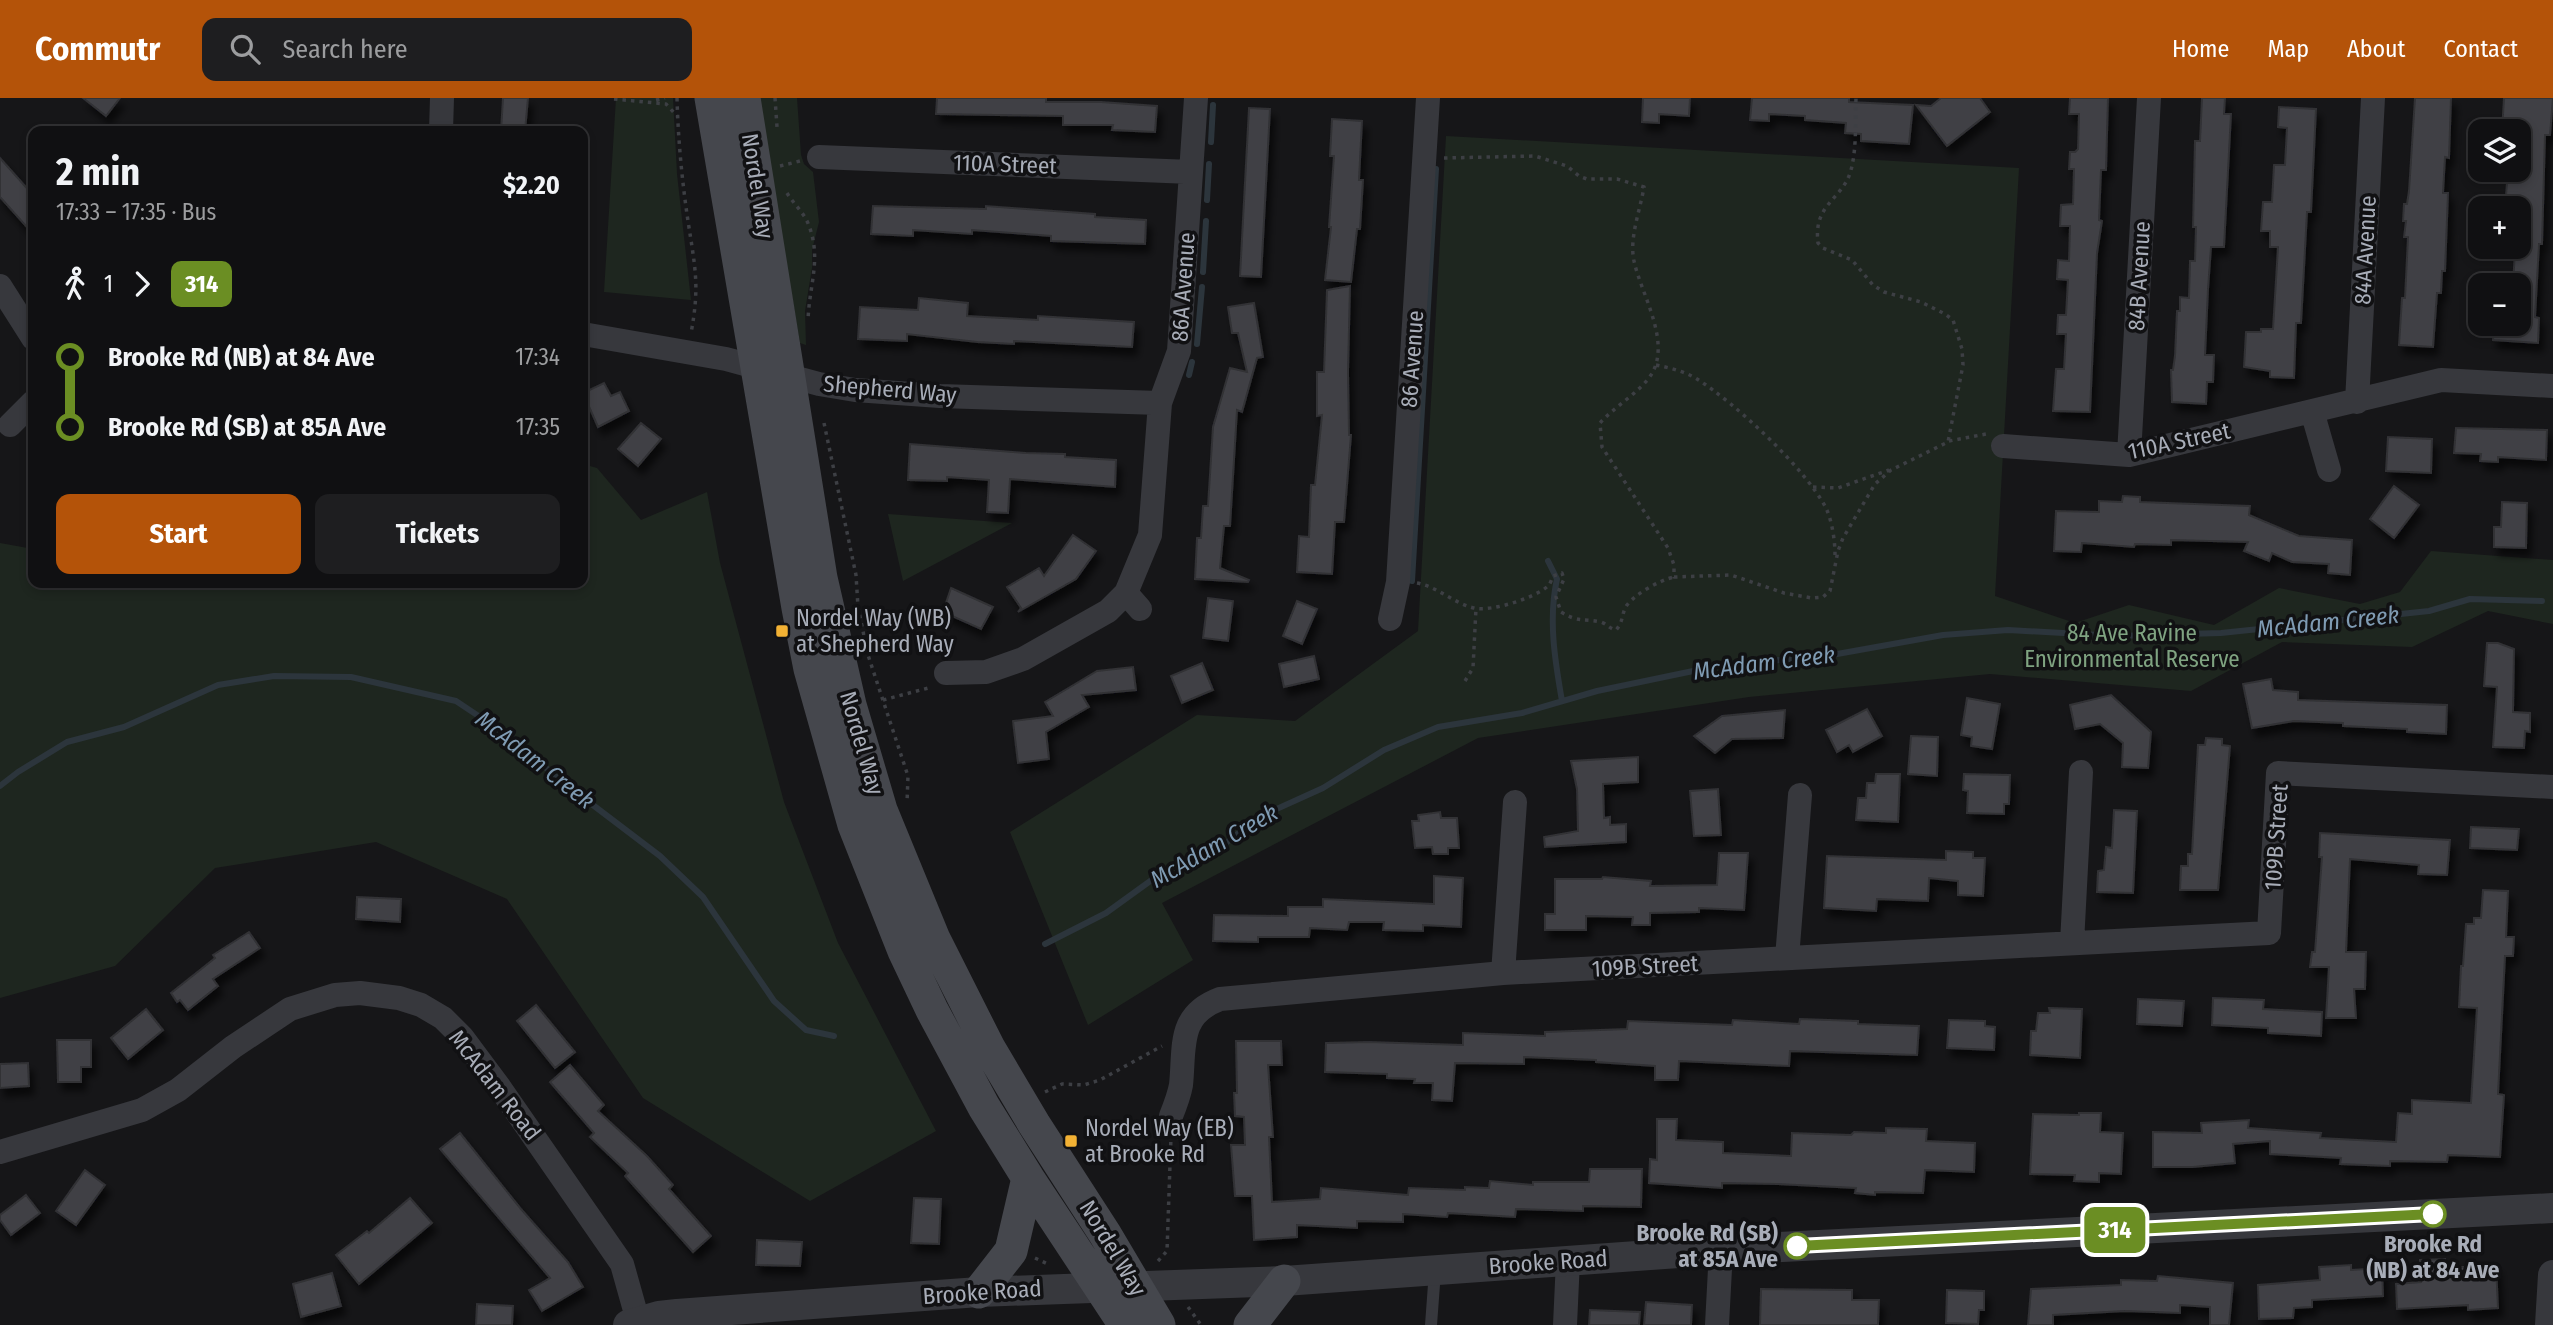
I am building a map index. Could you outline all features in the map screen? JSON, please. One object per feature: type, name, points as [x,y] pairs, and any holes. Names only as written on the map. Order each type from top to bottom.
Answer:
[{"type":"main road","name":"Nordel Way","points":[[711,98],[832,631],[863,755],[897,852],[934,939],[989,1048],[1034,1124],[1146,1275],[1173,1322]]},
{"type":"main road","name":"Nordel Way","points":[[744,98],[759,204],[778,301],[773,371],[781,521],[808,657],[853,825],[932,1010],[984,1107],[1125,1325]]},
{"type":"main road","points":[[979,1292],[1011,1251],[1028,1178]]},
{"type":"main road","points":[[1250,1325],[1283,1281]]},
{"type":"street","points":[[441,126],[442,98]]},
{"type":"street","name":"86A Avenue","points":[[946,673],[986,672],[1023,659],[1108,611],[1133,601],[1150,535],[1160,403],[1179,351],[1196,98]]},
{"type":"street","name":"86 Avenue","points":[[1390,619],[1398,582],[1428,98]]},
{"type":"street","name":"84B Avenue","points":[[2129,455],[2149,98]]},
{"type":"street","name":"84A Avenue","points":[[2357,402],[2373,98]]},
{"type":"street","name":"110A Street","points":[[819,157],[1191,172]]},
{"type":"street","points":[[0,286],[28,330]]},
{"type":"street","name":"Shepherd Way","points":[[588,335],[688,352],[818,384],[895,394],[1160,403]]},
{"type":"street","name":"110A Street","points":[[1998,440],[2129,455],[2441,380],[2553,386]]},
{"type":"street","points":[[10,425],[28,407]]},
{"type":"street","points":[[2312,411],[2329,470]]},
{"type":"street","points":[[2072,943],[2081,772]]},
{"type":"street","name":"109B Street","points":[[1182,1044],[1195,1014],[1206,1004],[1220,999],[1503,973],[2269,933],[2278,773],[2553,787]]},
{"type":"street","points":[[1787,958],[1800,795]]},
{"type":"street","points":[[1503,973],[1515,802]]},
{"type":"street","name":"McAdam Road","points":[[0,1152],[142,1110],[178,1090],[233,1047],[290,1009],[335,995],[360,993],[399,998],[421,1005],[443,1018],[500,1088],[622,1264],[633,1323]]},
{"type":"street","points":[[1171,1116],[1181,1084],[1182,1044]]},
{"type":"street","name":"Brooke Road","points":[[633,1323],[677,1314],[1100,1286],[1146,1275],[1283,1281],[1721,1250],[2553,1208]]},
{"type":"street","points":[[1717,1325],[1721,1250]]},
{"type":"street","points":[[1564,1325],[1568,1260]]},
{"type":"street","points":[[2550,1325],[2553,1275]]},
{"type":"lane","points":[[1432,1325],[1435,1271]]},
{"type":"path","points":[[653,101],[665,98]]},
{"type":"path","points":[[677,98],[688,222],[697,274],[697,303],[688,352]]},
{"type":"path","points":[[775,98],[777,134]]},
{"type":"path","points":[[1856,98],[1851,172],[1822,214],[1818,227],[1818,243],[1823,248],[1852,260],[1872,285],[1884,292],[1921,302],[1952,320],[1962,349],[1963,365],[1948,442]]},
{"type":"path","points":[[614,99],[666,104],[678,118]]},
{"type":"path","points":[[1440,158],[1535,156],[1567,166],[1587,179],[1617,179],[1644,187],[1633,240],[1634,262],[1653,318],[1657,344],[1656,365],[1650,377],[1600,423],[1599,433],[1602,447],[1612,465],[1668,548],[1674,565],[1674,577]]},
{"type":"path","points":[[779,158],[780,166]]},
{"type":"path","points":[[785,187],[805,218],[816,245],[816,266],[808,306],[808,330]]},
{"type":"path","points":[[1656,365],[1676,369],[1697,379],[1756,427],[1814,486],[1827,510],[1835,550],[1835,568]]},
{"type":"path","points":[[822,419],[827,428],[856,575],[858,607],[868,655],[908,776],[906,807]]},
{"type":"path","points":[[1814,486],[1838,488],[1891,470],[1963,437],[1998,440]]},
{"type":"path","points":[[1409,583],[1436,589],[1476,608],[1517,602],[1532,596],[1548,586],[1553,576],[1559,572],[1564,575],[1556,597],[1560,612],[1574,620],[1603,622],[1612,630],[1616,630],[1623,620],[1630,602],[1657,583],[1674,577],[1731,575],[1784,593],[1812,598],[1823,597],[1830,591],[1843,538],[1875,484],[1891,470]]},
{"type":"path","points":[[1465,681],[1473,668],[1476,608]]},
{"type":"path","points":[[883,700],[932,687],[946,673]]},
{"type":"path","points":[[1036,1094],[1062,1084],[1084,1085],[1100,1080],[1172,1041],[1182,1044]]},
{"type":"path","points":[[1146,1275],[1167,1251],[1171,1116]]},
{"type":"path","points":[[1187,1306],[1201,1325]]},
{"type":"path","points":[[1173,1322],[1195,1319]]},
{"type":"green space","points":[[616,98],[673,98],[677,174],[691,300],[604,292]]},
{"type":"green space","points":[[758,98],[797,98],[801,155],[804,164],[813,172],[819,222],[812,250],[805,311],[806,345],[800,343]]},
{"type":"green space","name":"84 Ave Ravine Environmental Reserve","points":[[1446,136],[2019,168],[1995,596],[2075,623],[2129,605],[2214,625],[2279,588],[2360,604],[2400,592],[2431,551],[2553,560],[2553,624],[2488,611],[2412,647],[2282,642],[2191,691],[1990,674],[1749,697],[1478,738],[1162,903],[1193,960],[1088,1025],[1010,832],[1197,715],[1295,721],[1418,631]]},
{"type":"green space","points":[[588,465],[597,468],[641,520],[707,492],[720,563],[784,802],[838,943],[936,1131],[810,1201],[643,1098],[507,899],[376,842],[215,868],[115,966],[0,998],[0,543],[28,548],[28,588],[588,588]]},
{"type":"green space","points":[[888,514],[1012,523],[903,581]]},
{"type":"building","points":[[83,98],[120,98],[106,116]]},
{"type":"building","points":[[503,98],[528,98],[525,126],[501,126]]},
{"type":"building","points":[[937,98],[1046,98],[1046,102],[1157,106],[1155,132],[1112,130],[1113,125],[1063,125],[1063,116],[936,114]]},
{"type":"building","points":[[1643,98],[1690,98],[1689,116],[1659,114],[1659,123],[1642,122]]},
{"type":"building","points":[[1752,98],[1849,98],[1849,102],[1913,105],[1909,144],[1861,141],[1861,134],[1845,133],[1846,123],[1805,120],[1805,116],[1769,114],[1769,121],[1750,120]]},
{"type":"building","points":[[1941,98],[1980,98],[1990,112],[1947,146],[1916,105],[1931,106]]},
{"type":"building","points":[[2070,98],[2108,98],[2106,170],[2101,170],[2099,220],[2102,221],[2097,253],[2090,412],[2053,411],[2056,369],[2064,369],[2066,334],[2057,334],[2058,315],[2066,315],[2068,280],[2057,279],[2058,260],[2069,261],[2070,226],[2060,226],[2061,205],[2073,204],[2074,169],[2069,169],[2070,152],[2078,149],[2079,114],[2069,114]]},
{"type":"building","points":[[2202,98],[2225,98],[2224,114],[2231,114],[2224,247],[2211,247],[2205,355],[2214,355],[2213,382],[2207,382],[2206,404],[2172,402],[2171,370],[2175,356],[2180,297],[2189,298],[2190,261],[2195,261],[2195,141],[2200,141]]},
{"type":"building","points":[[2415,98],[2451,98],[2449,158],[2445,157],[2443,193],[2448,193],[2445,271],[2442,271],[2441,293],[2437,293],[2433,347],[2399,345],[2408,237],[2404,237],[2404,204],[2407,204],[2409,191]]},
{"type":"building","points":[[2504,98],[2553,98],[2550,135],[2545,135],[2542,244],[2539,244],[2535,317],[2539,318],[2538,343],[2493,340],[2493,336],[2531,336],[2531,273],[2514,273],[2514,259],[2531,259],[2531,196],[2506,196],[2507,182],[2531,182],[2531,119],[2503,119]]},
{"type":"building","points":[[2279,107],[2316,109],[2311,212],[2307,212],[2301,323],[2296,323],[2294,378],[2270,377],[2270,371],[2244,367],[2246,332],[2273,329],[2278,247],[2270,247],[2270,231],[2261,231],[2263,202],[2272,202],[2274,165],[2285,165],[2287,128],[2278,127]]},
{"type":"building","points":[[1249,108],[1270,109],[1261,277],[1240,276]]},
{"type":"building","points":[[1332,119],[1362,121],[1360,229],[1357,229],[1351,282],[1325,280],[1331,227],[1334,156],[1330,156]]},
{"type":"building","points":[[0,158],[28,189],[28,228],[0,197]]},
{"type":"building","points":[[873,206],[986,209],[986,206],[1146,220],[1145,244],[1051,241],[1051,236],[972,230],[972,234],[913,230],[913,236],[871,234]]},
{"type":"building","points":[[1350,286],[1348,372],[1351,435],[1344,522],[1335,522],[1332,574],[1297,572],[1299,536],[1309,537],[1311,485],[1315,485],[1322,415],[1317,416],[1317,372],[1324,372],[1327,290]]},
{"type":"building","points":[[919,298],[968,303],[967,316],[1038,320],[1038,316],[1134,322],[1132,347],[1014,341],[1014,344],[977,342],[907,334],[907,341],[858,339],[860,307],[918,310]]},
{"type":"building","points":[[1254,303],[1263,357],[1257,358],[1242,412],[1237,410],[1230,526],[1224,526],[1220,568],[1249,580],[1195,579],[1197,538],[1201,538],[1203,506],[1208,506],[1213,427],[1230,368],[1247,372],[1238,333],[1232,333],[1228,307]]},
{"type":"building","points":[[604,383],[611,396],[620,392],[629,411],[598,427],[588,404],[588,391]]},
{"type":"building","points":[[641,423],[661,439],[638,466],[618,449]]},
{"type":"building","points":[[2456,428],[2547,430],[2546,460],[2498,457],[2498,462],[2480,461],[2481,454],[2454,453]]},
{"type":"building","points":[[2388,437],[2432,439],[2431,473],[2386,471]]},
{"type":"building","points":[[910,444],[1116,460],[1115,487],[1010,479],[1008,513],[987,512],[989,480],[947,477],[947,481],[908,480]]},
{"type":"building","points":[[2394,486],[2419,505],[2394,538],[2370,519]]},
{"type":"building","points":[[2123,496],[2140,497],[2140,502],[2250,506],[2249,515],[2299,536],[2352,540],[2350,575],[2328,573],[2329,564],[2292,562],[2272,553],[2269,561],[2244,551],[2248,542],[2171,540],[2171,545],[2135,544],[2134,547],[2082,543],[2081,552],[2054,551],[2056,511],[2099,512],[2099,501],[2122,502]]},
{"type":"building","points":[[2502,502],[2527,503],[2526,548],[2494,547],[2494,527],[2501,527]]},
{"type":"building","points":[[1073,535],[1096,551],[1076,579],[1018,612],[1021,608],[1007,587],[1039,568],[1044,576]]},
{"type":"building","points":[[951,588],[993,607],[981,629],[943,612]]},
{"type":"building","points":[[1208,598],[1233,601],[1228,641],[1203,638]]},
{"type":"building","points":[[1297,601],[1317,609],[1302,644],[1283,636]]},
{"type":"building","points":[[2487,643],[2498,643],[2514,649],[2513,712],[2530,713],[2530,732],[2525,731],[2524,748],[2493,747],[2497,687],[2484,686]]},
{"type":"building","points":[[1314,656],[1319,679],[1284,687],[1279,664]]},
{"type":"building","points":[[1202,663],[1213,690],[1182,703],[1171,676]]},
{"type":"building","points":[[1133,667],[1136,690],[1082,695],[1089,707],[1046,732],[1049,759],[1018,763],[1013,721],[1053,716],[1045,702],[1097,671]]},
{"type":"building","points":[[2271,679],[2273,690],[2298,692],[2298,700],[2447,705],[2446,734],[2343,726],[2343,723],[2294,721],[2252,728],[2243,684]]},
{"type":"building","points":[[2111,695],[2151,732],[2148,768],[2122,767],[2123,743],[2100,724],[2075,729],[2070,705]]},
{"type":"building","points":[[1967,698],[2000,704],[1992,749],[1971,746],[1972,737],[1961,735]]},
{"type":"building","points":[[1867,709],[1882,736],[1853,752],[1849,745],[1837,752],[1826,730]]},
{"type":"building","points":[[1785,710],[1783,738],[1732,739],[1715,753],[1694,736],[1722,716]]},
{"type":"building","points":[[1911,736],[1938,737],[1937,776],[1908,774]]},
{"type":"building","points":[[2206,738],[2222,739],[2222,745],[2230,746],[2218,890],[2180,890],[2181,866],[2188,866],[2188,854],[2192,854],[2198,745],[2205,745]]},
{"type":"building","points":[[1638,757],[1638,782],[1603,784],[1604,818],[1610,817],[1610,825],[1626,824],[1626,842],[1545,847],[1544,837],[1578,831],[1577,789],[1571,761]]},
{"type":"building","points":[[1876,774],[1900,774],[1898,822],[1856,820],[1858,798],[1866,798],[1867,783],[1875,783]]},
{"type":"building","points":[[1964,774],[2010,775],[2009,804],[2004,804],[2004,814],[1967,813],[1968,791],[1963,790]]},
{"type":"building","points":[[1718,789],[1721,835],[1694,836],[1690,791]]},
{"type":"building","points":[[2114,810],[2137,811],[2133,893],[2097,892],[2098,871],[2104,870],[2106,847],[2112,848]]},
{"type":"building","points":[[1440,812],[1441,818],[1457,818],[1459,848],[1448,848],[1448,854],[1433,854],[1432,847],[1415,848],[1412,821],[1419,821],[1418,815]]},
{"type":"building","points":[[2471,827],[2519,829],[2517,850],[2470,848]]},
{"type":"building","points":[[2320,833],[2450,840],[2447,875],[2418,874],[2419,865],[2350,859],[2346,952],[2366,952],[2365,989],[2354,989],[2356,1018],[2326,1018],[2329,967],[2310,967],[2312,952],[2315,952],[2322,857],[2319,857]]},
{"type":"building","points":[[1946,851],[1973,852],[1973,858],[1985,858],[1983,896],[1958,895],[1958,881],[1929,878],[1928,901],[1877,899],[1876,911],[1824,908],[1827,856],[1946,860]]},
{"type":"building","points":[[1719,853],[1748,853],[1744,910],[1699,908],[1699,912],[1650,913],[1650,925],[1632,925],[1633,917],[1586,916],[1586,930],[1545,930],[1545,914],[1555,914],[1555,879],[1603,877],[1651,881],[1650,886],[1717,885]]},
{"type":"building","points":[[1434,876],[1463,878],[1461,927],[1423,925],[1423,931],[1383,930],[1384,922],[1349,922],[1347,930],[1310,928],[1309,937],[1258,937],[1258,942],[1213,941],[1214,915],[1288,916],[1288,907],[1323,907],[1323,899],[1434,904]]},
{"type":"building","points":[[2483,890],[2508,891],[2506,937],[2514,937],[2513,956],[2505,956],[2498,1094],[2504,1095],[2500,1157],[2448,1155],[2447,1162],[2390,1161],[2390,1166],[2340,1164],[2341,1158],[2270,1154],[2270,1141],[2233,1144],[2235,1163],[2153,1167],[2153,1132],[2202,1133],[2201,1123],[2249,1120],[2248,1128],[2321,1133],[2320,1138],[2396,1142],[2398,1113],[2412,1114],[2412,1100],[2471,1103],[2477,1008],[2459,1007],[2461,966],[2466,924],[2474,924],[2474,918],[2481,918]]},
{"type":"building","points":[[357,897],[401,899],[400,922],[356,919]]},
{"type":"building","points":[[249,932],[260,948],[213,979],[218,986],[188,1010],[180,1000],[177,1002],[171,993],[215,958],[213,955]]},
{"type":"building","points":[[2213,998],[2264,1000],[2263,1009],[2322,1012],[2321,1036],[2268,1033],[2268,1028],[2212,1025]]},
{"type":"building","points":[[2138,999],[2184,1001],[2182,1026],[2137,1024]]},
{"type":"building","points":[[536,1005],[575,1052],[555,1068],[517,1021]]},
{"type":"building","points":[[2049,1008],[2082,1009],[2080,1058],[2030,1055],[2031,1031],[2036,1031],[2038,1013],[2050,1013]]},
{"type":"building","points":[[146,1009],[163,1030],[128,1059],[111,1038]]},
{"type":"building","points":[[1800,1019],[1919,1026],[1917,1055],[1790,1051],[1789,1066],[1679,1061],[1678,1080],[1655,1080],[1655,1066],[1596,1060],[1524,1057],[1524,1064],[1455,1063],[1452,1101],[1432,1100],[1433,1083],[1387,1078],[1387,1074],[1325,1072],[1326,1043],[1463,1045],[1463,1033],[1545,1036],[1545,1032],[1627,1029],[1628,1021],[1732,1025],[1733,1020],[1799,1024]]},
{"type":"building","points":[[1949,1020],[1985,1021],[1985,1026],[1995,1027],[1994,1050],[1947,1048]]},
{"type":"building","points":[[57,1040],[91,1040],[91,1067],[81,1067],[81,1082],[58,1082]]},
{"type":"building","points":[[1236,1041],[1281,1041],[1282,1065],[1268,1065],[1273,1137],[1269,1137],[1272,1202],[1320,1199],[1321,1188],[1408,1195],[1409,1188],[1489,1188],[1490,1181],[1533,1185],[1533,1182],[1589,1182],[1590,1169],[1642,1169],[1641,1207],[1583,1206],[1583,1211],[1516,1209],[1515,1217],[1448,1213],[1447,1217],[1403,1214],[1403,1222],[1357,1221],[1357,1228],[1297,1225],[1297,1237],[1254,1240],[1252,1196],[1235,1196],[1231,1145],[1245,1145],[1244,1117],[1235,1116]]},
{"type":"building","points":[[28,1063],[29,1086],[0,1088],[0,1064]]},
{"type":"building","points":[[570,1065],[604,1105],[598,1111],[647,1156],[673,1185],[669,1189],[711,1236],[693,1252],[625,1176],[628,1173],[590,1137],[594,1133],[550,1082]]},
{"type":"building","points":[[2101,1113],[2100,1132],[2123,1133],[2121,1174],[2099,1173],[2099,1182],[2074,1181],[2075,1175],[2030,1174],[2033,1114]]},
{"type":"building","points":[[1657,1119],[1677,1119],[1676,1140],[1723,1142],[1723,1153],[1791,1156],[1792,1133],[1851,1135],[1854,1132],[1886,1133],[1886,1128],[1927,1129],[1926,1141],[1975,1143],[1974,1172],[1925,1170],[1923,1193],[1875,1192],[1875,1195],[1855,1193],[1856,1188],[1722,1183],[1722,1188],[1649,1183],[1650,1159],[1657,1160]]},
{"type":"building","points":[[460,1133],[568,1262],[583,1287],[542,1311],[529,1290],[550,1278],[440,1149]]},
{"type":"building","points":[[85,1170],[105,1185],[76,1225],[56,1211]]},
{"type":"building","points":[[26,1195],[40,1213],[11,1235],[0,1220],[0,1215]]},
{"type":"building","points":[[410,1198],[432,1223],[359,1284],[336,1255],[367,1231],[369,1233]]},
{"type":"building","points":[[914,1198],[941,1199],[939,1244],[911,1243]]},
{"type":"building","points":[[757,1240],[802,1242],[800,1266],[756,1265]]},
{"type":"building","points":[[2445,1259],[2445,1268],[2496,1265],[2498,1308],[2468,1310],[2468,1305],[2397,1309],[2396,1284],[2421,1282],[2420,1260]]},
{"type":"building","points":[[2351,1265],[2351,1270],[2382,1268],[2383,1296],[2312,1300],[2312,1307],[2294,1308],[2293,1318],[2259,1319],[2258,1285],[2320,1280],[2319,1267]]},
{"type":"building","points":[[332,1273],[341,1306],[301,1317],[293,1284]]},
{"type":"building","points":[[2158,1276],[2233,1283],[2229,1325],[2210,1325],[2210,1307],[2180,1305],[2180,1313],[2125,1311],[2053,1315],[2053,1325],[2028,1325],[2031,1289],[2121,1285],[2121,1280],[2157,1281]]},
{"type":"building","points":[[1761,1289],[1852,1290],[1852,1300],[1879,1300],[1878,1325],[1760,1325]]},
{"type":"building","points":[[1947,1290],[1984,1291],[1984,1310],[1979,1310],[1978,1324],[1946,1323]]},
{"type":"building","points":[[1646,1302],[1692,1305],[1691,1325],[1644,1325]]},
{"type":"building","points":[[477,1304],[513,1306],[512,1325],[476,1325]]},
{"type":"building","points":[[1590,1310],[1640,1312],[1639,1325],[1589,1325]]},
{"type":"waterway","points":[[1211,142],[1213,105]]},
{"type":"waterway","points":[[1207,200],[1209,164]]},
{"type":"waterway","points":[[1412,581],[1436,169]]},
{"type":"waterway","points":[[1203,272],[1206,221]]},
{"type":"waterway","points":[[1197,344],[1202,287]]},
{"type":"waterway","points":[[1189,375],[1192,362]]},
{"type":"waterway","points":[[1548,561],[1557,579],[1553,625],[1562,701]]},
{"type":"waterway","name":"McAdam Creek","points":[[1045,944],[1106,913],[1171,866],[1226,843],[1259,817],[1323,788],[1384,750],[1438,727],[1522,713],[1597,691],[1722,665],[1826,656],[1943,635],[2008,630],[2117,636],[2221,633],[2429,611],[2470,599],[2542,601]]},
{"type":"waterway","name":"McAdam Creek","points":[[0,786],[67,742],[124,727],[218,685],[274,676],[351,677],[456,701],[519,743],[556,777],[660,856],[703,897],[774,1001],[806,1030],[834,1036]]},
{"type":"bus line","name":"314","points":[[1797,1246],[2433,1214]]},
{"type":"place","name":"Nordel Way (WB) at Shepherd Way","points":[[782,631]]},
{"type":"place","name":"Nordel Way (EB) at Brooke Rd","points":[[1071,1141]]},
{"type":"place","name":"Brooke Rd (NB) at 84 Ave","points":[[2433,1214]]},
{"type":"place","name":"Brooke Rd (SB) at 85A Ave","points":[[1797,1246]]}]
